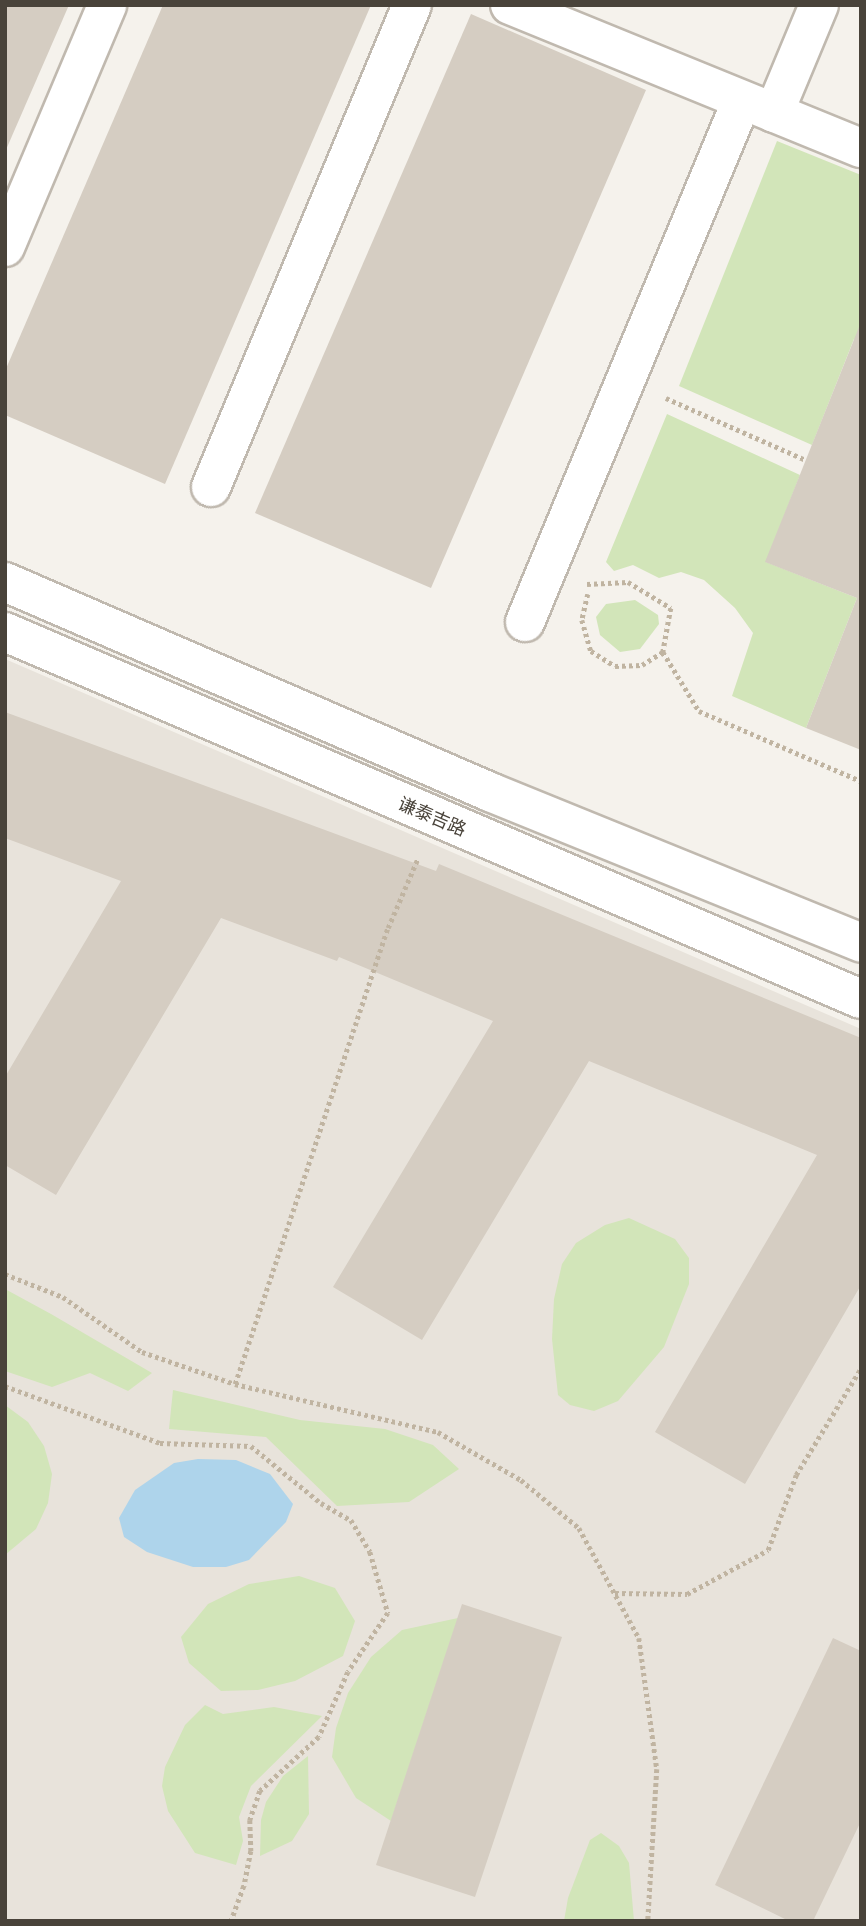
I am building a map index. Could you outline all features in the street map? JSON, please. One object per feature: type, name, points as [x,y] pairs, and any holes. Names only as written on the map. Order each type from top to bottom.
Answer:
[{"type":"street","points":[[5,247],[107,5]]},
{"type":"street","points":[[211,487],[412,5]]},
{"type":"street","points":[[510,5],[563,15],[758,106],[861,148]]},
{"type":"street","points":[[525,622],[625,381],[758,106],[819,5]]},
{"type":"street","points":[[5,582],[490,792],[861,943]]},
{"type":"street","name":"谦泰吉路","points":[[5,632],[435,819],[861,999]]},
{"type":"path","points":[[625,381],[806,460]]},
{"type":"path","points":[[548,566],[590,586],[628,582],[671,608],[663,652],[699,711],[861,781]]},
{"type":"path","points":[[590,586],[582,620],[592,651],[615,666],[642,665],[663,652]]},
{"type":"path","points":[[235,1384],[388,928],[435,819]]},
{"type":"path","points":[[5,1274],[63,1297],[142,1352],[235,1384],[438,1432],[521,1480],[579,1528],[639,1638],[657,1769],[648,1921]]},
{"type":"path","points":[[614,1593],[687,1594],[768,1550],[796,1475],[861,1368]]},
{"type":"path","points":[[5,1387],[160,1443],[250,1446],[321,1503],[351,1520],[370,1552],[388,1613],[348,1672],[319,1737],[260,1791],[250,1819],[251,1851],[244,1886],[231,1921]]},
{"type":"shaded area","points":[[5,659],[861,1029],[861,1921],[5,1921]]},
{"type":"green space","points":[[777,141],[861,175],[861,341],[854,339],[812,445],[679,386]]},
{"type":"green space","points":[[667,414],[800,475],[766,562],[857,598],[806,728],[732,696],[753,633],[735,608],[704,580],[681,572],[659,578],[633,565],[614,571],[606,562]]},
{"type":"green space","points":[[635,600],[658,615],[659,624],[640,649],[620,652],[600,635],[596,617],[606,604]]},
{"type":"green space","points":[[629,1218],[675,1239],[689,1258],[689,1284],[664,1347],[618,1401],[594,1411],[570,1405],[558,1395],[552,1339],[554,1299],[562,1264],[576,1243],[605,1225]]},
{"type":"green space","points":[[5,1289],[152,1373],[128,1391],[90,1373],[52,1387],[5,1371]]},
{"type":"green space","points":[[173,1390],[300,1420],[385,1429],[433,1445],[459,1469],[409,1502],[337,1506],[266,1437],[169,1429]]},
{"type":"green space","points":[[5,1405],[28,1422],[44,1446],[52,1474],[48,1503],[36,1529],[5,1555]]},
{"type":"green space","points":[[299,1576],[335,1588],[355,1621],[343,1656],[295,1681],[258,1690],[221,1691],[189,1663],[181,1637],[208,1604],[249,1584]]},
{"type":"green space","points":[[458,1618],[391,1821],[356,1798],[332,1757],[336,1728],[348,1693],[371,1657],[402,1630]]},
{"type":"green space","points":[[205,1705],[223,1714],[274,1707],[322,1716],[251,1786],[239,1817],[243,1841],[236,1865],[195,1853],[168,1811],[162,1786],[165,1767],[185,1725]]},
{"type":"green space","points":[[308,1756],[309,1814],[292,1841],[260,1856],[261,1820],[266,1802],[283,1776]]},
{"type":"green space","points":[[601,1833],[619,1846],[629,1863],[634,1921],[564,1921],[568,1898],[590,1840]]},
{"type":"water","points":[[198,1459],[236,1460],[270,1474],[293,1504],[286,1522],[249,1560],[226,1567],[193,1567],[147,1552],[124,1537],[119,1518],[135,1490],[174,1463]]},
{"type":"building","points":[[5,5],[69,5],[5,152]]},
{"type":"building","points":[[163,5],[371,5],[165,484],[5,415],[5,371]]},
{"type":"building","points":[[471,14],[646,90],[431,588],[255,513]]},
{"type":"building","points":[[859,327],[861,750],[806,728],[857,598],[765,562]]},
{"type":"building","points":[[5,712],[436,871],[439,864],[861,1038],[861,1285],[745,1484],[655,1432],[817,1155],[589,1061],[422,1340],[333,1287],[493,1021],[339,957],[337,961],[221,918],[56,1195],[5,1165],[5,1077],[121,881],[5,838]]},
{"type":"building","points":[[462,1604],[562,1637],[475,1897],[376,1865]]},
{"type":"building","points":[[833,1638],[861,1651],[861,1821],[813,1921],[789,1921],[715,1885]]}]
